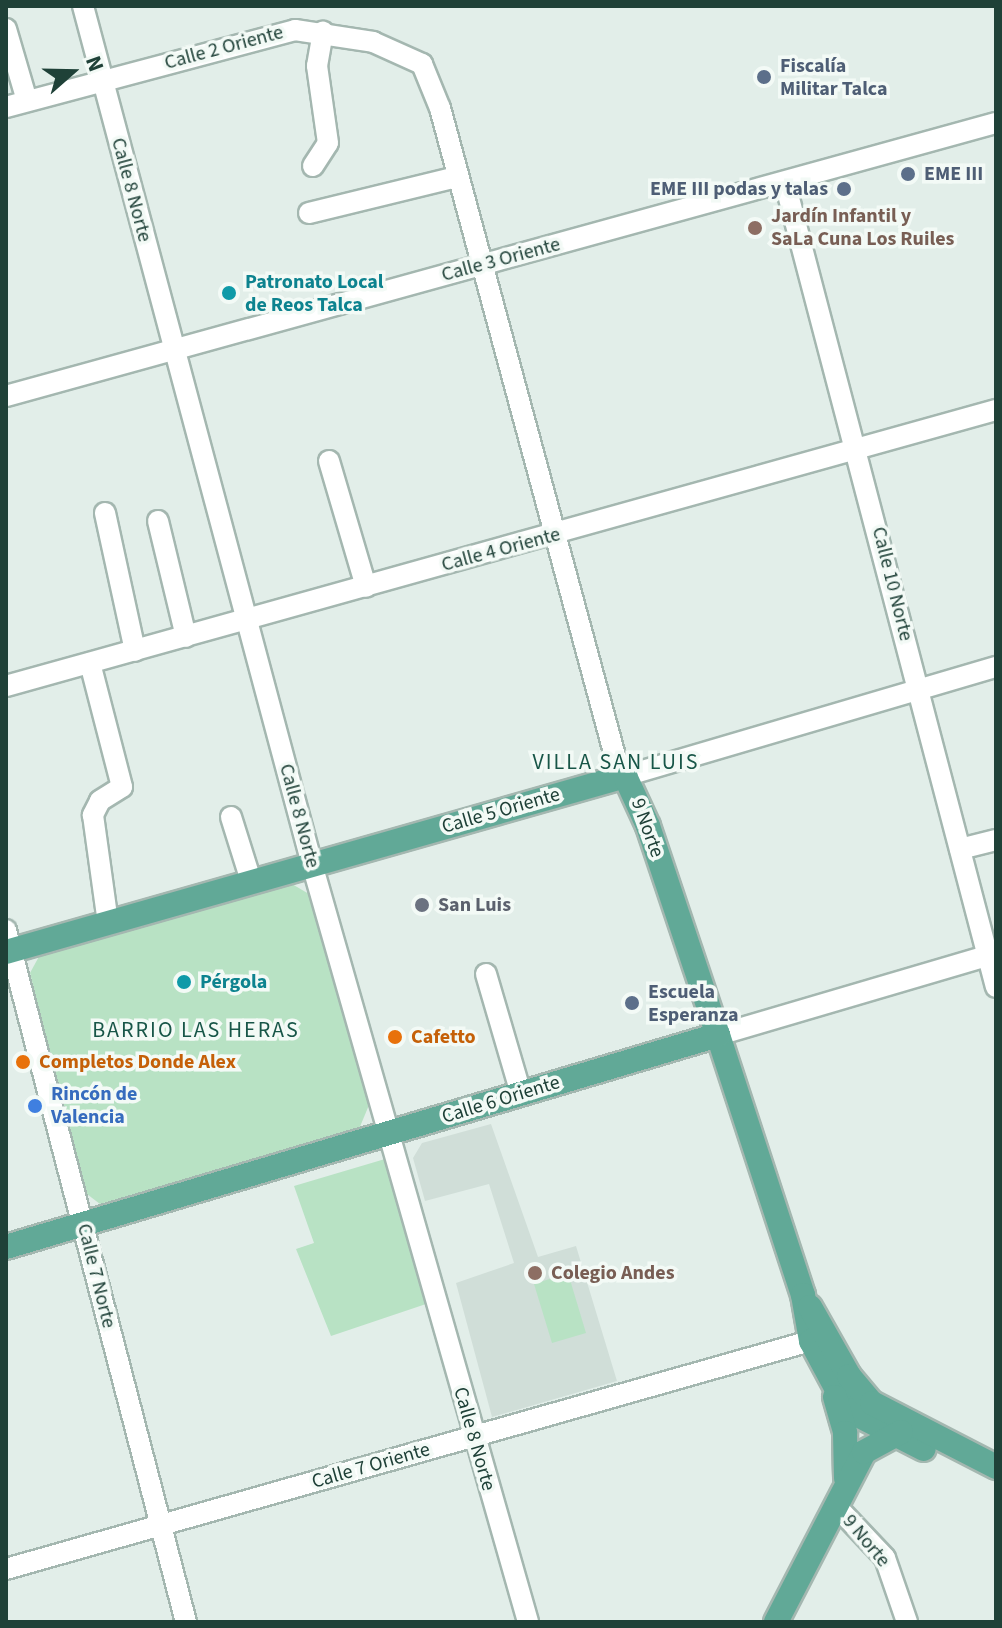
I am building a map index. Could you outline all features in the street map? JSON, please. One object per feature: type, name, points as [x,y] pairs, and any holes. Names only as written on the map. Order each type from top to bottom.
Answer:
[{"type":"main road","name":"Calle 5 Oriente","points":[[8,944],[108,923],[625,776]]},
{"type":"main road","name":"9 Norte","points":[[625,776],[648,826],[803,1295],[819,1338],[841,1381]]},
{"type":"main road","name":"Calle 6 Oriente","points":[[6,1247],[718,1035]]},
{"type":"main road","points":[[841,1381],[858,1418],[858,1463]]},
{"type":"main road","points":[[841,1381],[923,1441]]},
{"type":"main road","points":[[841,1381],[845,1433],[841,1497]]},
{"type":"main road","points":[[858,1418],[890,1434],[955,1450],[995,1465]]},
{"type":"main road","points":[[776,1622],[864,1452],[890,1434]]},
{"type":"main road","points":[[841,1497],[873,1461],[923,1441]]},
{"type":"street","name":"Calle 8 Norte","points":[[83,6],[312,864],[528,1622]]},
{"type":"street","points":[[6,29],[27,101]]},
{"type":"street","name":"Calle 2 Oriente","points":[[6,107],[268,35],[323,32],[373,42],[422,64],[435,91],[482,265]]},
{"type":"street","points":[[313,166],[328,143],[317,66],[323,32]]},
{"type":"street","name":"Calle 3 Oriente","points":[[6,396],[996,123]]},
{"type":"street","points":[[309,213],[457,177]]},
{"type":"street","name":"Calle 10 Norte","points":[[785,183],[859,449],[960,849],[992,954],[996,987]]},
{"type":"street","name":"9 Norte","points":[[482,265],[615,756],[625,776]]},
{"type":"street","name":"Calle 4 Oriente","points":[[6,686],[996,410]]},
{"type":"street","points":[[329,461],[366,587]]},
{"type":"street","points":[[105,513],[135,651]]},
{"type":"street","points":[[158,521],[186,637]]},
{"type":"street","points":[[90,663],[122,787],[100,801],[93,815],[108,923]]},
{"type":"street","name":"Calle 5 Oriente","points":[[625,776],[996,667]]},
{"type":"street","points":[[231,817],[251,881]]},
{"type":"street","points":[[960,849],[996,840]]},
{"type":"street","name":"Calle 7 Norte","points":[[8,944],[186,1622]]},
{"type":"street","name":"Calle 6 Oriente","points":[[718,1035],[992,954]]},
{"type":"street","points":[[486,974],[521,1094]]},
{"type":"street","name":"Calle 7 Oriente","points":[[6,1569],[819,1338]]},
{"type":"street","name":"9 Norte","points":[[841,1497],[885,1558],[907,1622]]},
{"type":"shaded area","name":"Colegio Andes","points":[[491,1124],[538,1257],[576,1246],[617,1381],[492,1417],[456,1283],[514,1263],[489,1184],[425,1201],[413,1158],[422,1143]]},
{"type":"green space","points":[[292,884],[309,894],[369,1105],[359,1129],[100,1204],[83,1191],[30,973],[42,951]]},
{"type":"green space","points":[[385,1159],[426,1304],[331,1336],[296,1249],[314,1243],[294,1186]]},
{"type":"green space","points":[[568,1273],[586,1333],[552,1343],[534,1284]]},
{"type":"place","name":"Fiscalía Militar Talca","points":[[764,77]]},
{"type":"place","name":"EME III","points":[[908,174]]},
{"type":"place","name":"EME III podas y talas","points":[[844,189]]},
{"type":"place","name":"Jardín Infantil y SaLa Cuna Los Ruiles","points":[[755,228]]},
{"type":"place","name":"Patronato Local de Reos Talca","points":[[229,293]]},
{"type":"place","name":"San Luis","points":[[422,905]]},
{"type":"place","name":"Pérgola","points":[[184,982]]},
{"type":"place","name":"Escuela Esperanza","points":[[632,1003]]},
{"type":"place","name":"Cafetto","points":[[395,1037]]},
{"type":"place","name":"Completos Donde Alex","points":[[23,1062]]},
{"type":"place","name":"Rincón de Valencia","points":[[35,1106]]},
{"type":"place","name":"Colegio Andes","points":[[535,1273]]},
{"type":"district","name":"VILLA SAN LUIS","points":[[616,763]]},
{"type":"district","name":"BARRIO LAS HERAS","points":[[196,1031]]}]
